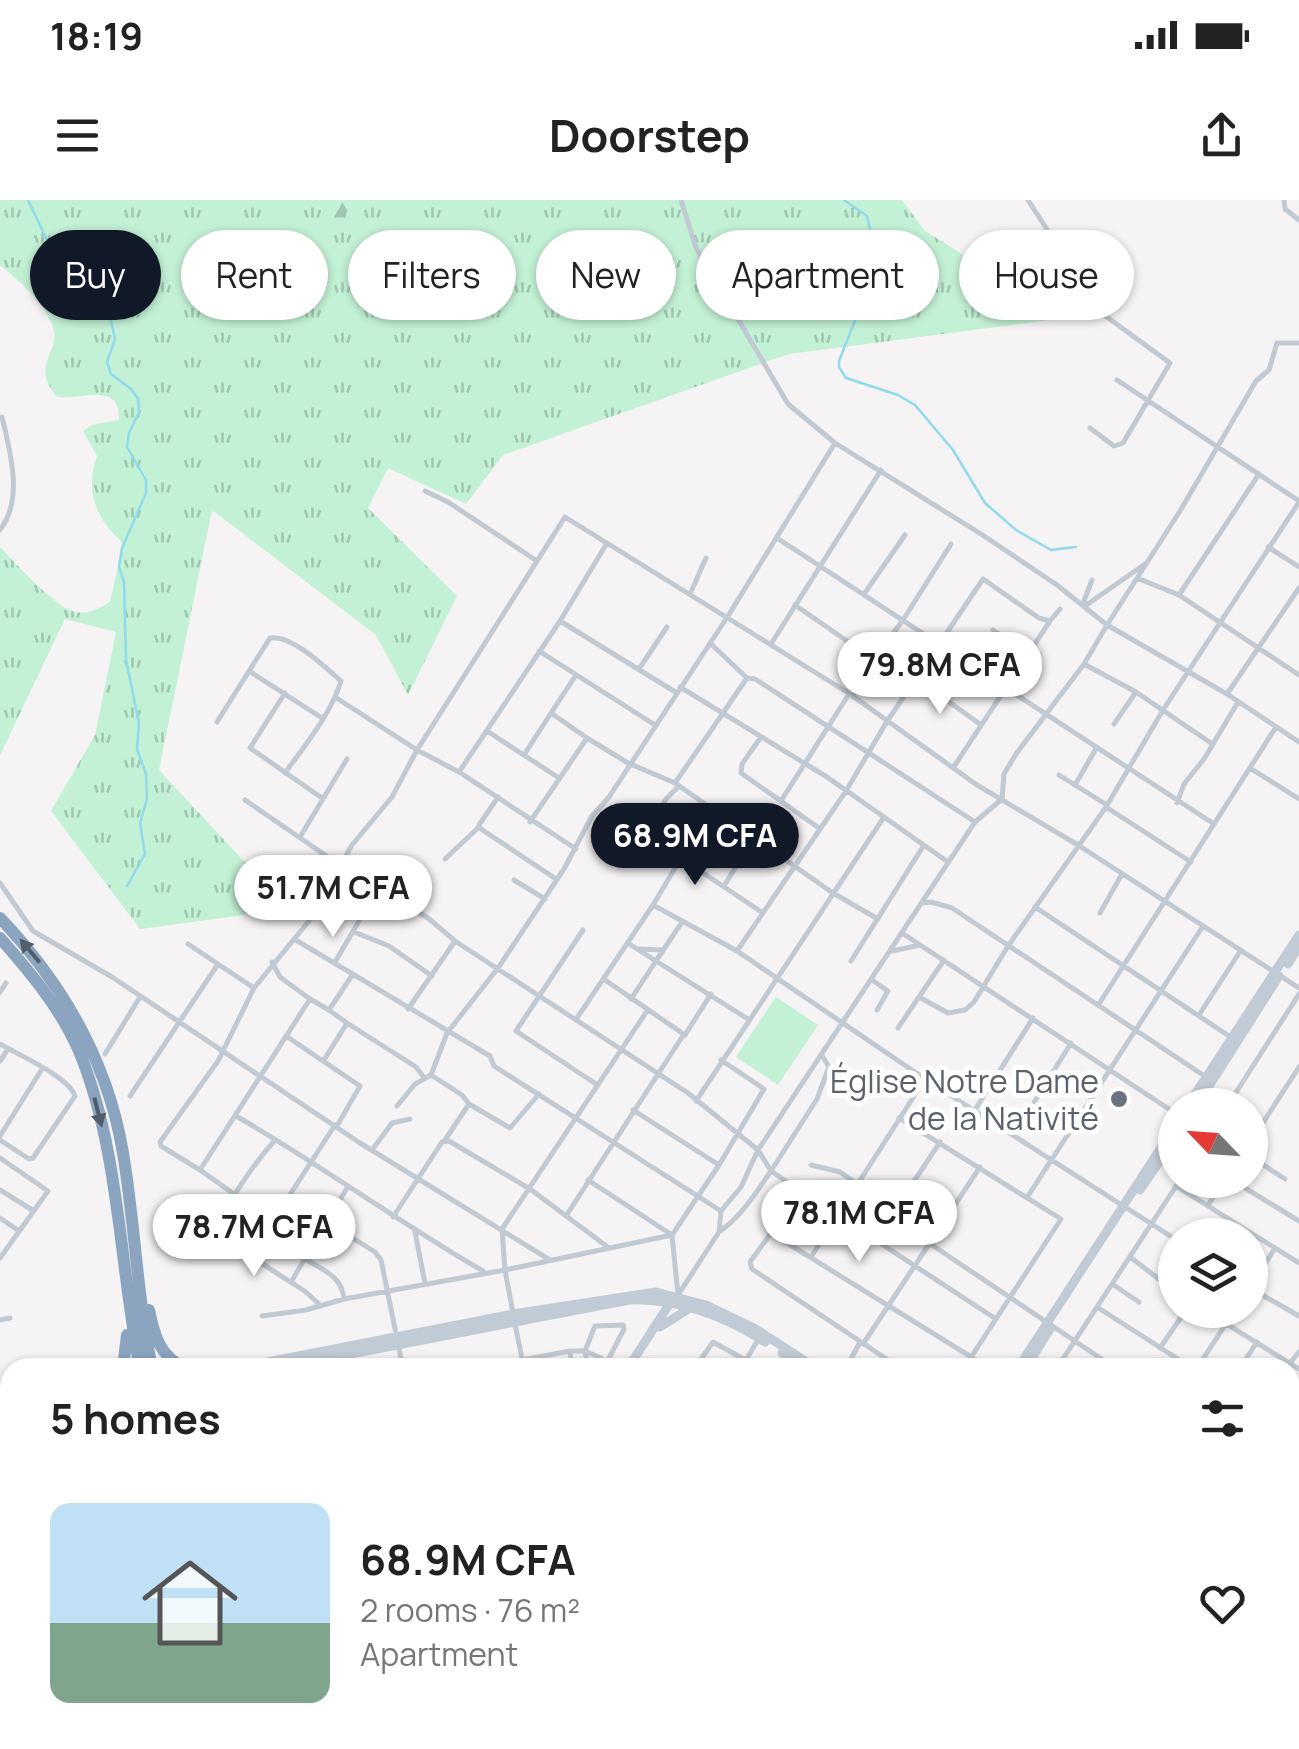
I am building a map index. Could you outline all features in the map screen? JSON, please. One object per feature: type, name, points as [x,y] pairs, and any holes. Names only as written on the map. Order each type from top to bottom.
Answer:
[{"type":"highway","points":[[0,918],[32,951],[61,993],[89,1044],[110,1099],[134,1204],[150,1315],[167,1358]]},
{"type":"highway","points":[[0,938],[51,1001],[78,1048],[96,1100],[145,1358]]},
{"type":"highway","points":[[123,1153],[146,1358]]},
{"type":"highway","points":[[110,1168],[127,1328],[124,1358]]},
{"type":"highway","points":[[148,1358],[150,1315]]},
{"type":"highway","points":[[127,1328],[142,1358]]},
{"type":"main road","points":[[1208,1088],[1299,935]]},
{"type":"main road","points":[[1199,1088],[1299,946]]},
{"type":"main road","points":[[1025,1358],[1158,1154]]},
{"type":"main road","points":[[1126,1206],[1158,1162]]},
{"type":"main road","points":[[330,1358],[397,1340],[629,1294],[675,1300],[754,1328],[800,1358]]},
{"type":"main road","points":[[644,1300],[653,1310],[658,1326]]},
{"type":"main road","points":[[514,1318],[644,1300],[675,1300],[759,1338],[789,1358]]},
{"type":"main road","points":[[637,1358],[675,1300]]},
{"type":"main road","points":[[658,1326],[690,1308]]},
{"type":"main road","points":[[1031,1358],[1050,1324]]},
{"type":"street","points":[[682,200],[696,248],[788,404],[835,443],[981,534],[1086,605],[1107,625],[1227,694],[1299,742]]},
{"type":"street","points":[[1028,200],[1100,312],[1169,360],[1150,401],[1118,446],[1090,428]]},
{"type":"street","points":[[1284,200],[1284,208],[1299,220]]},
{"type":"street","points":[[719,1232],[721,1211],[740,1188],[758,1150],[975,822],[1002,798],[1004,774],[1084,664],[1256,381],[1270,370],[1277,343],[1299,343]]},
{"type":"street","points":[[919,997],[936,1009],[956,1013],[974,1002],[1008,946],[1107,806],[1163,710],[1299,501],[1117,380]]},
{"type":"street","points":[[0,530],[9,514],[13,462],[2,417]]},
{"type":"street","points":[[397,1106],[428,1076],[446,1033],[498,968],[544,899],[592,816],[728,616],[835,443]]},
{"type":"street","points":[[771,644],[881,470]]},
{"type":"street","points":[[1180,595],[1259,474]]},
{"type":"street","points":[[424,491],[448,502],[537,561]]},
{"type":"street","points":[[234,1194],[160,1142],[206,1079],[254,988],[322,902],[352,844],[392,797],[417,750],[565,516],[852,695],[953,768],[1278,973],[1299,991],[1239,1088]]},
{"type":"street","points":[[864,594],[905,535]]},
{"type":"street","points":[[777,538],[1214,824]]},
{"type":"street","points":[[459,772],[560,621],[607,542]]},
{"type":"street","points":[[781,801],[951,544]]},
{"type":"street","points":[[1268,547],[1299,567]]},
{"type":"street","points":[[690,594],[706,558]]},
{"type":"street","points":[[1086,605],[1147,562]]},
{"type":"street","points":[[1138,578],[1180,595],[1298,672]]},
{"type":"street","points":[[737,952],[982,579],[1030,613],[1050,620]]},
{"type":"street","points":[[1086,605],[1085,594],[1092,580]]},
{"type":"street","points":[[1227,694],[1299,588]]},
{"type":"street","points":[[796,605],[873,659]]},
{"type":"street","points":[[953,768],[1026,652],[1060,609]]},
{"type":"street","points":[[560,621],[804,763],[948,862]]},
{"type":"street","points":[[639,670],[667,628]]},
{"type":"street","points":[[993,630],[1026,652]]},
{"type":"street","points":[[216,722],[266,642],[274,636],[338,678],[341,685],[335,697],[285,773]]},
{"type":"street","points":[[710,643],[747,678],[975,822]]},
{"type":"street","points":[[540,652],[655,725]]},
{"type":"street","points":[[1084,664],[1136,692],[1211,743]]},
{"type":"street","points":[[249,672],[322,718]]},
{"type":"street","points":[[524,755],[576,675]]},
{"type":"street","points":[[648,832],[747,678]]},
{"type":"street","points":[[914,682],[930,688],[982,724]]},
{"type":"street","points":[[1114,724],[1136,692]]},
{"type":"street","points":[[285,693],[250,748],[322,798]]},
{"type":"street","points":[[335,697],[576,849]]},
{"type":"street","points":[[1178,803],[1184,784],[1238,702]]},
{"type":"street","points":[[550,714],[628,763],[677,785],[752,839],[878,919]]},
{"type":"street","points":[[1098,1004],[1276,727]]},
{"type":"street","points":[[487,731],[559,778]]},
{"type":"street","points":[[760,737],[740,770],[820,828]]},
{"type":"street","points":[[530,822],[586,738]]},
{"type":"street","points":[[1075,785],[1097,747]]},
{"type":"street","points":[[300,836],[347,760]]},
{"type":"street","points":[[1250,768],[1299,800]]},
{"type":"street","points":[[1059,775],[1191,862]]},
{"type":"street","points":[[445,859],[479,827],[498,797]]},
{"type":"street","points":[[244,800],[621,1048],[758,1150],[772,1171],[996,1319]]},
{"type":"street","points":[[577,1018],[633,946],[653,905],[712,812]]},
{"type":"street","points":[[696,1101],[884,817]]},
{"type":"street","points":[[479,827],[556,880]]},
{"type":"street","points":[[724,886],[752,839]]},
{"type":"street","points":[[850,961],[924,845]]},
{"type":"street","points":[[681,858],[763,913]]},
{"type":"street","points":[[1100,913],[1122,874]]},
{"type":"street","points":[[514,880],[544,899]]},
{"type":"street","points":[[0,883],[32,931],[550,1260]]},
{"type":"street","points":[[335,962],[380,887]]},
{"type":"street","points":[[921,902],[947,906],[1206,1077]]},
{"type":"street","points":[[653,905],[777,977],[924,1079],[1158,1228]]},
{"type":"street","points":[[1035,907],[1232,1038]]},
{"type":"street","points":[[631,999],[682,922]]},
{"type":"street","points":[[1028,1196],[1204,926]]},
{"type":"street","points":[[582,930],[516,1032],[596,1084]]},
{"type":"street","points":[[354,932],[389,946],[432,976]]},
{"type":"street","points":[[901,933],[1158,1101]]},
{"type":"street","points":[[294,938],[490,1056],[494,1066],[721,1211]]},
{"type":"street","points":[[408,1008],[455,941]]},
{"type":"street","points":[[188,944],[254,988]]},
{"type":"street","points":[[889,952],[920,945]]},
{"type":"street","points":[[633,946],[663,950]]},
{"type":"street","points":[[633,946],[748,1019]]},
{"type":"street","points":[[1200,1015],[1241,950]]},
{"type":"street","points":[[898,1028],[944,960]]},
{"type":"street","points":[[272,962],[280,977],[310,999],[510,1128],[539,1094]]},
{"type":"street","points":[[130,1096],[218,964]]},
{"type":"street","points":[[329,1010],[354,974]]},
{"type":"street","points":[[604,980],[684,1034]]},
{"type":"street","points":[[872,980],[888,990],[877,1010]]},
{"type":"street","points":[[0,992],[6,983]]},
{"type":"street","points":[[566,1216],[710,994]]},
{"type":"street","points":[[105,1054],[140,998]]},
{"type":"street","points":[[200,1170],[310,999]]},
{"type":"street","points":[[522,1358],[505,1270],[502,1230],[647,1011]]},
{"type":"street","points":[[975,1110],[1033,1018]]},
{"type":"street","points":[[324,1060],[347,1023]]},
{"type":"street","points":[[253,1258],[360,1086],[286,1036]]},
{"type":"street","points":[[1030,1110],[1072,1043]]},
{"type":"street","points":[[0,1044],[42,1069],[75,1091],[60,1121],[30,1159],[0,1138],[42,1069]]},
{"type":"street","points":[[0,1061],[8,1049]]},
{"type":"street","points":[[675,1300],[719,1232],[733,1223],[772,1171],[822,1088],[829,1066],[823,1056]]},
{"type":"street","points":[[675,1300],[672,1235],[719,1166],[764,1088],[722,1060]]},
{"type":"street","points":[[1268,1115],[1299,1067]]},
{"type":"street","points":[[1292,1078],[1299,1082]]},
{"type":"street","points":[[811,1257],[924,1079]]},
{"type":"street","points":[[393,1217],[469,1104]]},
{"type":"street","points":[[633,1110],[719,1166]]},
{"type":"street","points":[[236,1116],[484,1272]]},
{"type":"street","points":[[899,1118],[1062,1221],[971,1356]]},
{"type":"street","points":[[372,1150],[392,1123],[410,1119]]},
{"type":"street","points":[[213,1231],[234,1194],[242,1188],[250,1168],[276,1139]]},
{"type":"street","points":[[445,1140],[530,1190],[609,1248]]},
{"type":"street","points":[[874,1241],[940,1142]]},
{"type":"street","points":[[0,1258],[48,1188],[1,1162]]},
{"type":"street","points":[[811,1165],[840,1172],[858,1184]]},
{"type":"street","points":[[852,1358],[980,1166]]},
{"type":"street","points":[[1268,1168],[1286,1180]]},
{"type":"street","points":[[588,1180],[672,1235]]},
{"type":"street","points":[[291,1282],[347,1188]]},
{"type":"street","points":[[796,1188],[750,1262],[752,1269],[885,1358]]},
{"type":"street","points":[[0,1190],[34,1211]]},
{"type":"street","points":[[1063,1358],[1168,1198]]},
{"type":"street","points":[[1198,1198],[1299,1263]]},
{"type":"street","points":[[1208,1205],[1214,1198]]},
{"type":"street","points":[[1259,1198],[1299,1221]]},
{"type":"street","points":[[174,1208],[291,1282],[321,1306]]},
{"type":"street","points":[[0,1218],[20,1231]]},
{"type":"street","points":[[327,1222],[376,1252],[381,1260],[401,1358]]},
{"type":"street","points":[[415,1232],[425,1284]]},
{"type":"street","points":[[771,1233],[974,1358]]},
{"type":"street","points":[[262,1316],[672,1235]]},
{"type":"street","points":[[929,1243],[1096,1358]]},
{"type":"street","points":[[1268,1259],[1275,1248]]},
{"type":"street","points":[[1130,1257],[1158,1278]]},
{"type":"street","points":[[305,1258],[342,1284],[344,1299]]},
{"type":"street","points":[[1112,1284],[1139,1302]]},
{"type":"street","points":[[1268,1298],[1299,1316]]},
{"type":"street","points":[[1097,1307],[1177,1358]]},
{"type":"street","points":[[0,1320],[10,1318]]},
{"type":"street","points":[[586,1358],[585,1351],[595,1326],[623,1325],[609,1358]]},
{"type":"street","points":[[1160,1348],[1174,1328]]},
{"type":"street","points":[[1201,1358],[1223,1328]]},
{"type":"street","points":[[1233,1328],[1279,1358]]},
{"type":"street","points":[[702,1358],[712,1342],[746,1358],[759,1338]]},
{"type":"street","points":[[1247,1358],[1257,1342]]},
{"type":"street","points":[[528,1358],[570,1351],[585,1351],[601,1358]]},
{"type":"street","points":[[570,1351],[571,1358]]},
{"type":"green space","points":[[0,200],[312,200],[341,226],[351,200],[902,200],[924,230],[696,230],[696,320],[939,320],[939,240],[959,252],[959,320],[1050,320],[789,354],[503,455],[466,504],[388,468],[368,508],[457,596],[408,695],[376,635],[212,510],[159,770],[265,884],[244,915],[140,929],[51,811],[95,735],[116,632],[65,619],[0,755],[0,547],[55,601],[72,611],[82,613],[110,602],[121,541],[105,523],[95,502],[92,480],[97,456],[83,431],[92,425],[119,420],[118,408],[107,396],[57,397],[46,375],[54,342],[50,320],[161,320],[161,230],[30,230],[30,293],[0,265]]},
{"type":"green space","points":[[312,200],[351,200],[342,227]]},
{"type":"green space","points":[[776,997],[818,1025],[778,1085],[736,1057]]},
{"type":"waterway","points":[[28,200],[46,238],[107,302],[115,339],[107,362],[111,374],[138,399],[139,412],[127,447],[146,480],[146,493],[122,548],[119,567],[124,582],[126,660],[139,723],[137,749],[146,774],[147,799],[140,823],[145,854],[127,886]]},
{"type":"waterway","points":[[844,200],[867,216],[871,234],[870,260],[856,318],[839,361],[846,378],[898,395],[915,405],[953,450],[985,503],[1016,530],[1051,550],[1076,547]]},
{"type":"place","name":"Église Notre Dame de la Nativité","points":[[1119,1099]]}]
